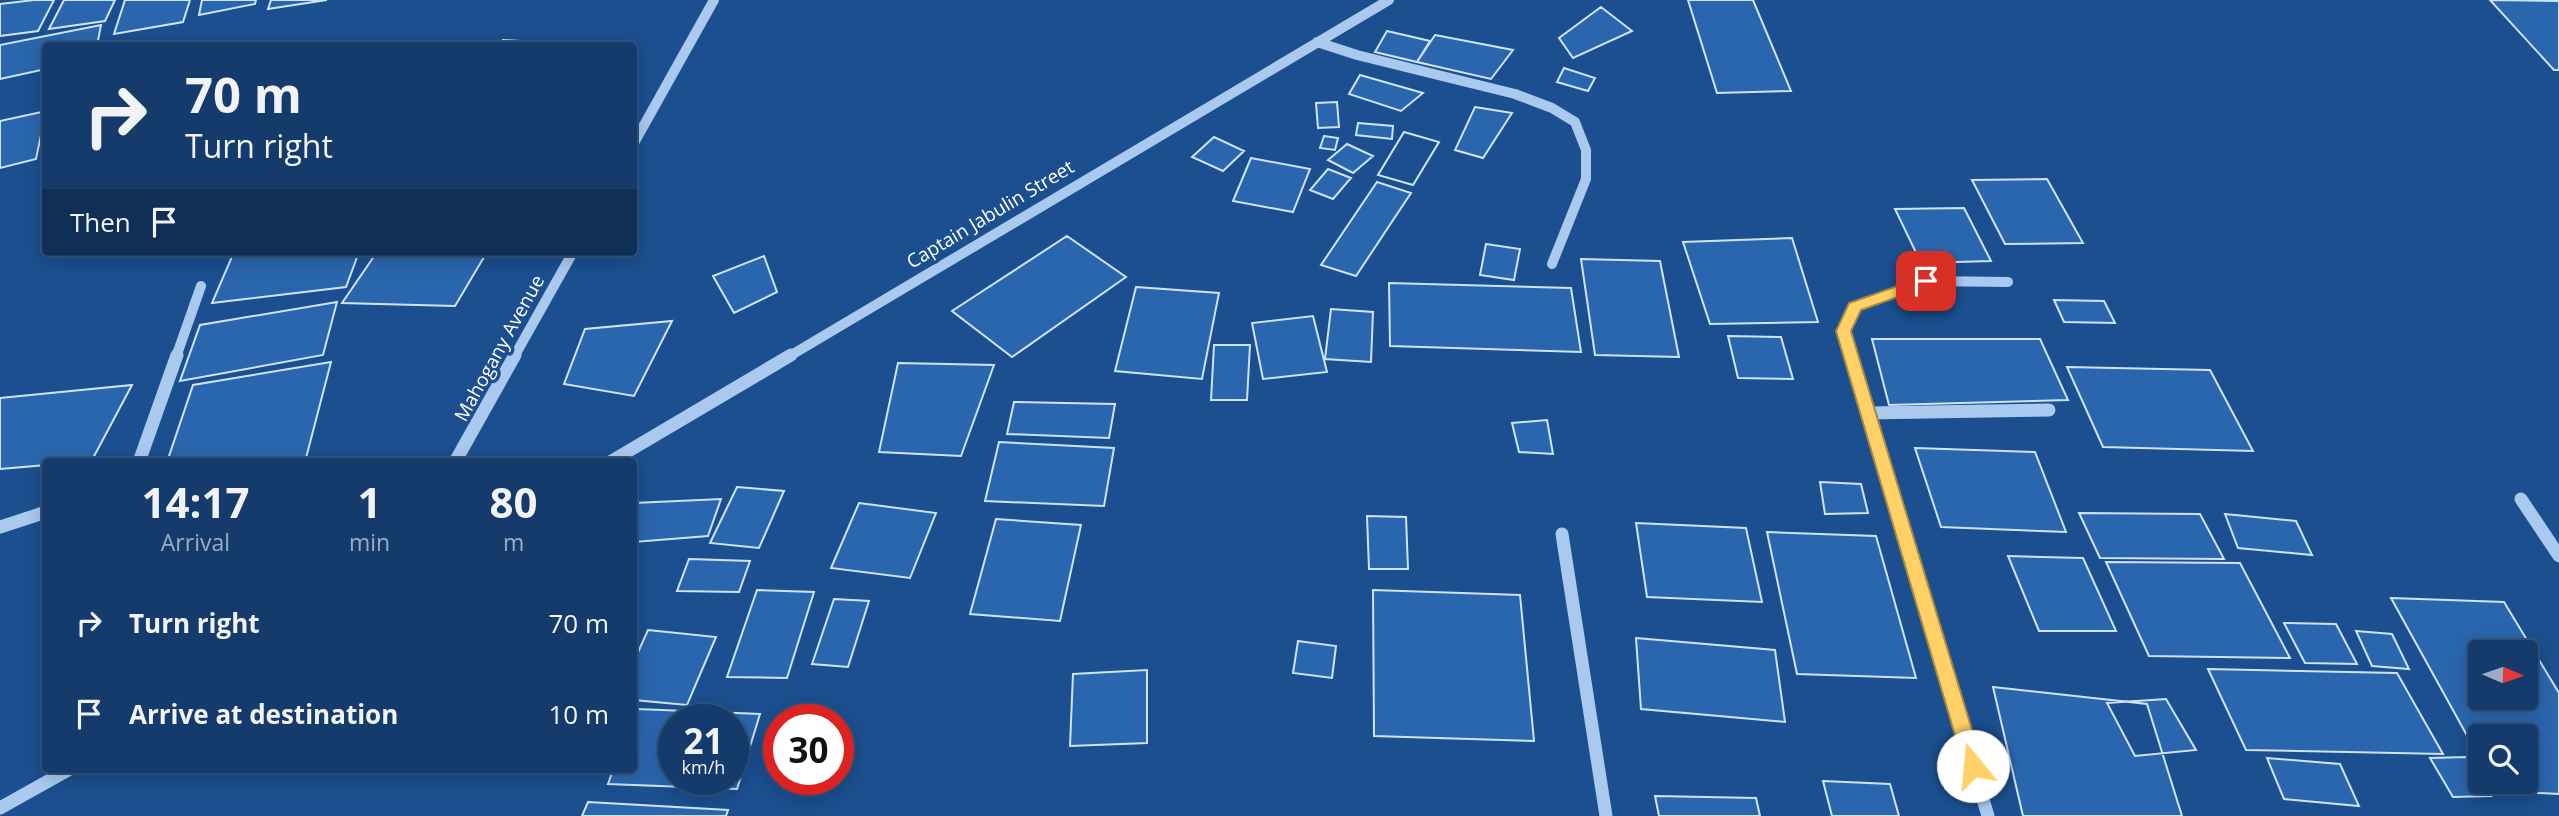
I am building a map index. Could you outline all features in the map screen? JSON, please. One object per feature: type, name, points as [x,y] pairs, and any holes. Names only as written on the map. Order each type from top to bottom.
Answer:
[{"type":"street","points":[[637,138],[714,0]]},
{"type":"street","name":"Captain Jabulin Street","points":[[617,458],[1389,0]]},
{"type":"street","points":[[1317,42],[1357,55],[1515,94],[1552,108],[1575,122],[1586,150],[1586,179],[1552,264]]},
{"type":"street","name":"Mahogany Avenue","points":[[457,458],[571,256]]},
{"type":"street","points":[[1989,816],[1844,331],[1855,307],[1926,281],[2008,282]]},
{"type":"street","points":[[140,458],[201,286]]},
{"type":"street","points":[[1868,413],[2049,410]]},
{"type":"street","points":[[2521,499],[2559,556]]},
{"type":"street","points":[[0,527],[42,513]]},
{"type":"street","points":[[1562,534],[1606,816]]},
{"type":"street","points":[[0,808],[63,773]]},
{"type":"building","points":[[54,0],[38,31],[0,36],[0,4]]},
{"type":"building","points":[[64,0],[115,0],[105,21],[49,29]]},
{"type":"building","points":[[125,0],[190,0],[183,22],[114,34]]},
{"type":"building","points":[[202,0],[256,0],[255,4],[199,15]]},
{"type":"building","points":[[271,0],[327,0],[268,9]]},
{"type":"building","points":[[1688,0],[1753,0],[1791,91],[1717,93]]},
{"type":"building","points":[[2490,0],[2559,1],[2559,70],[2554,70]]},
{"type":"building","points":[[1601,7],[1632,31],[1573,58],[1559,38]]},
{"type":"building","points":[[101,25],[98,42],[42,42],[42,70],[0,79],[0,45]]},
{"type":"building","points":[[1387,31],[1430,41],[1417,62],[1375,52]]},
{"type":"building","points":[[1435,35],[1513,50],[1491,79],[1417,62]]},
{"type":"building","points":[[503,40],[536,42],[502,42]]},
{"type":"building","points":[[1564,68],[1595,78],[1588,91],[1557,82]]},
{"type":"building","points":[[1360,75],[1423,93],[1401,111],[1349,94]]},
{"type":"building","points":[[1337,102],[1339,127],[1318,128],[1316,103]]},
{"type":"building","points":[[1475,107],[1512,113],[1483,158],[1455,150]]},
{"type":"building","points":[[42,112],[42,130],[36,159],[0,168],[0,121]]},
{"type":"building","points":[[1358,123],[1393,126],[1392,139],[1356,135]]},
{"type":"building","points":[[1404,132],[1439,142],[1413,185],[1378,175]]},
{"type":"building","points":[[1404,132],[1439,142],[1413,185],[1378,175]]},
{"type":"building","points":[[1324,136],[1338,138],[1335,150],[1320,148]]},
{"type":"building","points":[[1214,137],[1244,151],[1223,171],[1192,157]]},
{"type":"building","points":[[1347,144],[1373,156],[1353,173],[1328,160]]},
{"type":"building","points":[[1251,158],[1310,169],[1293,212],[1233,201]]},
{"type":"building","points":[[1328,169],[1351,178],[1333,199],[1310,190]]},
{"type":"building","points":[[2047,179],[2083,243],[2005,244],[1972,180]]},
{"type":"building","points":[[1377,182],[1411,193],[1356,276],[1321,265]]},
{"type":"building","points":[[1964,208],[1991,261],[1921,263],[1895,209]]},
{"type":"building","points":[[1067,236],[1126,277],[1012,357],[952,311]]},
{"type":"building","points":[[1792,238],[1818,322],[1710,324],[1683,242]]},
{"type":"building","points":[[1486,244],[1520,249],[1514,280],[1480,275]]},
{"type":"building","points":[[232,256],[358,256],[346,287],[212,303]]},
{"type":"building","points":[[374,256],[485,256],[455,306],[342,303]]},
{"type":"building","points":[[764,256],[777,292],[734,313],[713,276]]},
{"type":"building","points":[[1581,259],[1660,261],[1679,357],[1595,355]]},
{"type":"building","points":[[1389,283],[1571,288],[1581,352],[1390,346]]},
{"type":"building","points":[[1136,287],[1219,293],[1202,379],[1115,371]]},
{"type":"building","points":[[2054,300],[2104,301],[2115,323],[2064,322]]},
{"type":"building","points":[[337,302],[323,355],[180,381],[200,325]]},
{"type":"building","points":[[1331,309],[1373,312],[1371,362],[1325,359]]},
{"type":"building","points":[[1313,316],[1327,372],[1263,379],[1252,323]]},
{"type":"building","points":[[672,321],[634,396],[564,384],[585,329]]},
{"type":"building","points":[[1728,336],[1781,337],[1793,379],[1738,378]]},
{"type":"building","points":[[1872,339],[2040,339],[2068,400],[1889,405]]},
{"type":"building","points":[[1214,345],[1250,345],[1247,400],[1211,400]]},
{"type":"building","points":[[331,362],[306,458],[168,458],[193,385]]},
{"type":"building","points":[[898,363],[994,365],[961,456],[879,452]]},
{"type":"building","points":[[2067,367],[2210,370],[2253,451],[2103,447]]},
{"type":"building","points":[[132,385],[93,458],[42,458],[42,465],[0,469],[0,398]]},
{"type":"building","points":[[1014,402],[1115,404],[1109,438],[1007,434]]},
{"type":"building","points":[[1547,420],[1553,454],[1519,452],[1512,423]]},
{"type":"building","points":[[999,442],[1114,448],[1104,506],[985,501]]},
{"type":"building","points":[[1915,448],[2035,452],[2066,532],[1941,527]]},
{"type":"building","points":[[1820,482],[1861,484],[1868,513],[1825,514]]},
{"type":"building","points":[[737,487],[784,491],[759,548],[710,543]]},
{"type":"building","points":[[721,499],[708,536],[637,542],[637,503]]},
{"type":"building","points":[[859,503],[936,513],[910,578],[831,568]]},
{"type":"building","points":[[2079,513],[2200,514],[2224,559],[2100,558]]},
{"type":"building","points":[[2225,514],[2296,521],[2312,555],[2238,548]]},
{"type":"building","points":[[1367,516],[1406,517],[1408,569],[1369,569]]},
{"type":"building","points":[[996,519],[1081,525],[1060,621],[970,614]]},
{"type":"building","points":[[1636,523],[1746,528],[1762,602],[1647,597]]},
{"type":"building","points":[[1767,532],[1876,536],[1916,678],[1797,674]]},
{"type":"building","points":[[2008,556],[2083,558],[2116,631],[2039,631]]},
{"type":"building","points":[[689,559],[750,561],[739,592],[677,591]]},
{"type":"building","points":[[2106,562],[2240,563],[2290,658],[2149,656]]},
{"type":"building","points":[[757,590],[814,592],[787,678],[727,677]]},
{"type":"building","points":[[1373,590],[1520,595],[1534,741],[1374,736]]},
{"type":"building","points":[[2391,598],[2504,602],[2527,640],[2468,640],[2468,710],[2538,710],[2538,658],[2559,693],[2559,794],[2538,793],[2538,724],[2468,724],[2468,737]]},
{"type":"building","points":[[834,599],[869,601],[848,667],[812,664]]},
{"type":"building","points":[[2284,623],[2336,624],[2357,664],[2305,663]]},
{"type":"building","points":[[648,630],[716,637],[687,704],[637,700],[637,654]]},
{"type":"building","points":[[2356,631],[2392,634],[2409,669],[2372,666]]},
{"type":"building","points":[[1636,638],[1775,650],[1785,722],[1641,709]]},
{"type":"building","points":[[1298,641],[1336,646],[1332,678],[1293,673]]},
{"type":"building","points":[[2208,669],[2397,673],[2443,754],[2246,750]]},
{"type":"building","points":[[1147,670],[1147,743],[1070,746],[1073,674]]},
{"type":"building","points":[[1993,687],[2147,704],[2182,816],[2023,816]]},
{"type":"building","points":[[2166,699],[2196,750],[2135,756],[2107,703]]},
{"type":"building","points":[[637,709],[658,710],[658,786],[608,784],[612,773],[637,773]]},
{"type":"building","points":[[749,714],[760,714],[749,750]]},
{"type":"building","points":[[2467,757],[2468,794],[2491,796],[2453,797],[2430,758]]},
{"type":"building","points":[[2267,758],[2340,764],[2359,806],[2284,799]]},
{"type":"building","points":[[1823,781],[1890,784],[1899,816],[1832,816]]},
{"type":"building","points":[[1655,796],[1756,798],[1760,816],[1659,816]]},
{"type":"building","points":[[588,802],[728,810],[726,816],[582,816]]},
{"type":"route","points":[[1926,281],[1855,307],[1844,331],[1973,766]]}]
